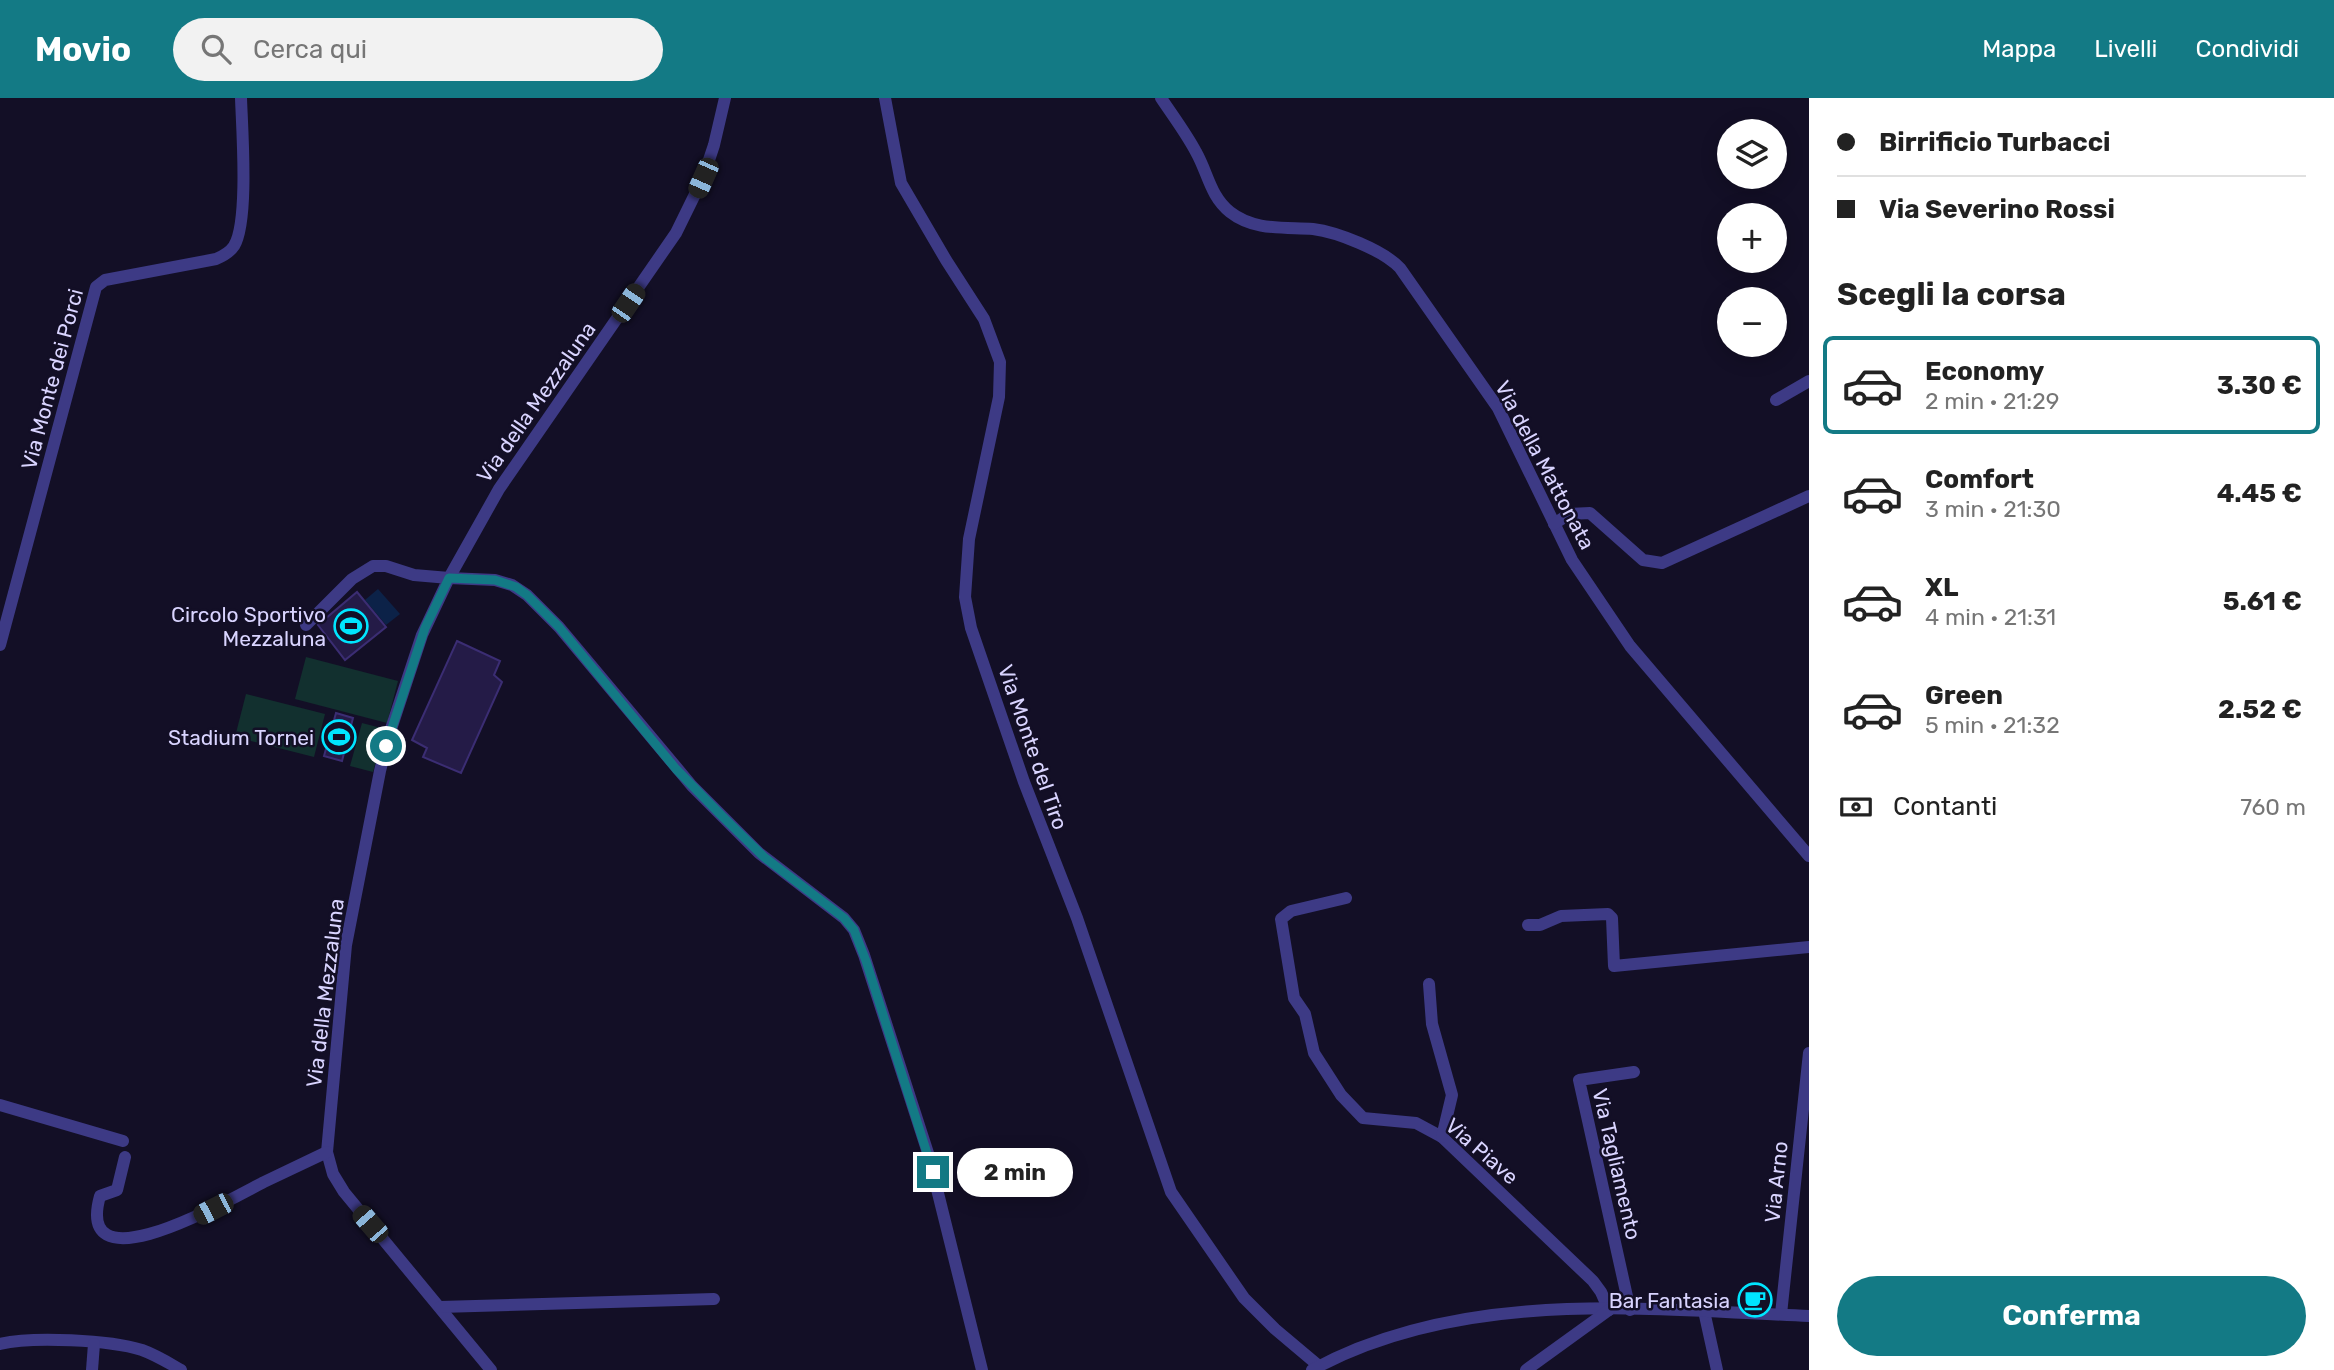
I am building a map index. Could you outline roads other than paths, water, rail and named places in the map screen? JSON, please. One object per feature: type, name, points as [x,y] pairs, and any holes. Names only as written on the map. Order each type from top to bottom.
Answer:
[{"type":"street","name":"Via Monte dei Porci","points":[[0,645],[96,287],[105,280],[216,258],[234,246],[239,228],[241,197],[241,98]]},
{"type":"street","name":"Via della Mezzaluna","points":[[491,1370],[344,1192],[333,1174],[327,1152],[346,945],[380,771],[422,635],[449,578],[499,489],[676,233],[703,178],[715,145],[725,98]]},
{"type":"street","name":"Via Monte del Tiro","points":[[885,98],[901,183],[946,260],[975,302],[990,330],[1000,362],[999,397],[969,539],[965,597],[971,628],[1029,795],[1077,918],[1167,1183],[1244,1298],[1315,1368]]},
{"type":"street","name":"Via della Mattonata","points":[[1161,98],[1195,150],[1216,197],[1233,214],[1266,227],[1332,233],[1380,253],[1397,265],[1498,408],[1572,560],[1630,646],[1809,856]]},
{"type":"street","points":[[1776,400],[1809,381]]},
{"type":"street","points":[[1554,524],[1569,514],[1590,513],[1643,560],[1659,564],[1809,496]]},
{"type":"street","points":[[306,625],[352,579],[373,566],[386,566],[414,575],[495,580],[516,587],[553,621],[671,764],[710,804],[759,853],[844,918],[852,928],[866,961],[931,1163],[982,1370]]},
{"type":"street","name":"Via Piave","points":[[1346,898],[1291,911],[1280,919],[1294,998],[1305,1014],[1314,1053],[1341,1095],[1363,1118],[1416,1123],[1442,1137],[1593,1281],[1609,1310]]},
{"type":"street","points":[[1528,925],[1539,925],[1561,916],[1608,914],[1612,918],[1614,966],[1809,947]]},
{"type":"street","points":[[1429,984],[1432,1024],[1452,1095],[1442,1137]]},
{"type":"street","name":"Via Arno","points":[[1781,1314],[1809,1053]]},
{"type":"street","name":"Via Tagliamento","points":[[1630,1310],[1578,1080],[1633,1072]]},
{"type":"street","points":[[0,1105],[123,1141]]},
{"type":"street","points":[[125,1157],[117,1190],[101,1194],[96,1218],[97,1225],[104,1232],[126,1237],[154,1233],[182,1224],[327,1152]]},
{"type":"street","points":[[440,1307],[714,1299]]},
{"type":"street","points":[[1315,1368],[1374,1341],[1480,1317],[1546,1309],[1704,1311],[1809,1316]]},
{"type":"street","points":[[1526,1370],[1609,1310]]},
{"type":"street","points":[[1704,1311],[1717,1370]]},
{"type":"street","points":[[0,1344],[29,1340],[138,1349],[181,1370]]},
{"type":"street","points":[[92,1370],[94,1344]]},
{"type":"water","points":[[378,589],[400,614],[386,625],[365,600]]},
{"type":"place","name":"Circolo Sportivo Mezzaluna","points":[[351,626]]},
{"type":"place","name":"Stadium Tornei","points":[[339,737]]},
{"type":"place","name":"Bar Fantasia","points":[[1755,1300]]}]
